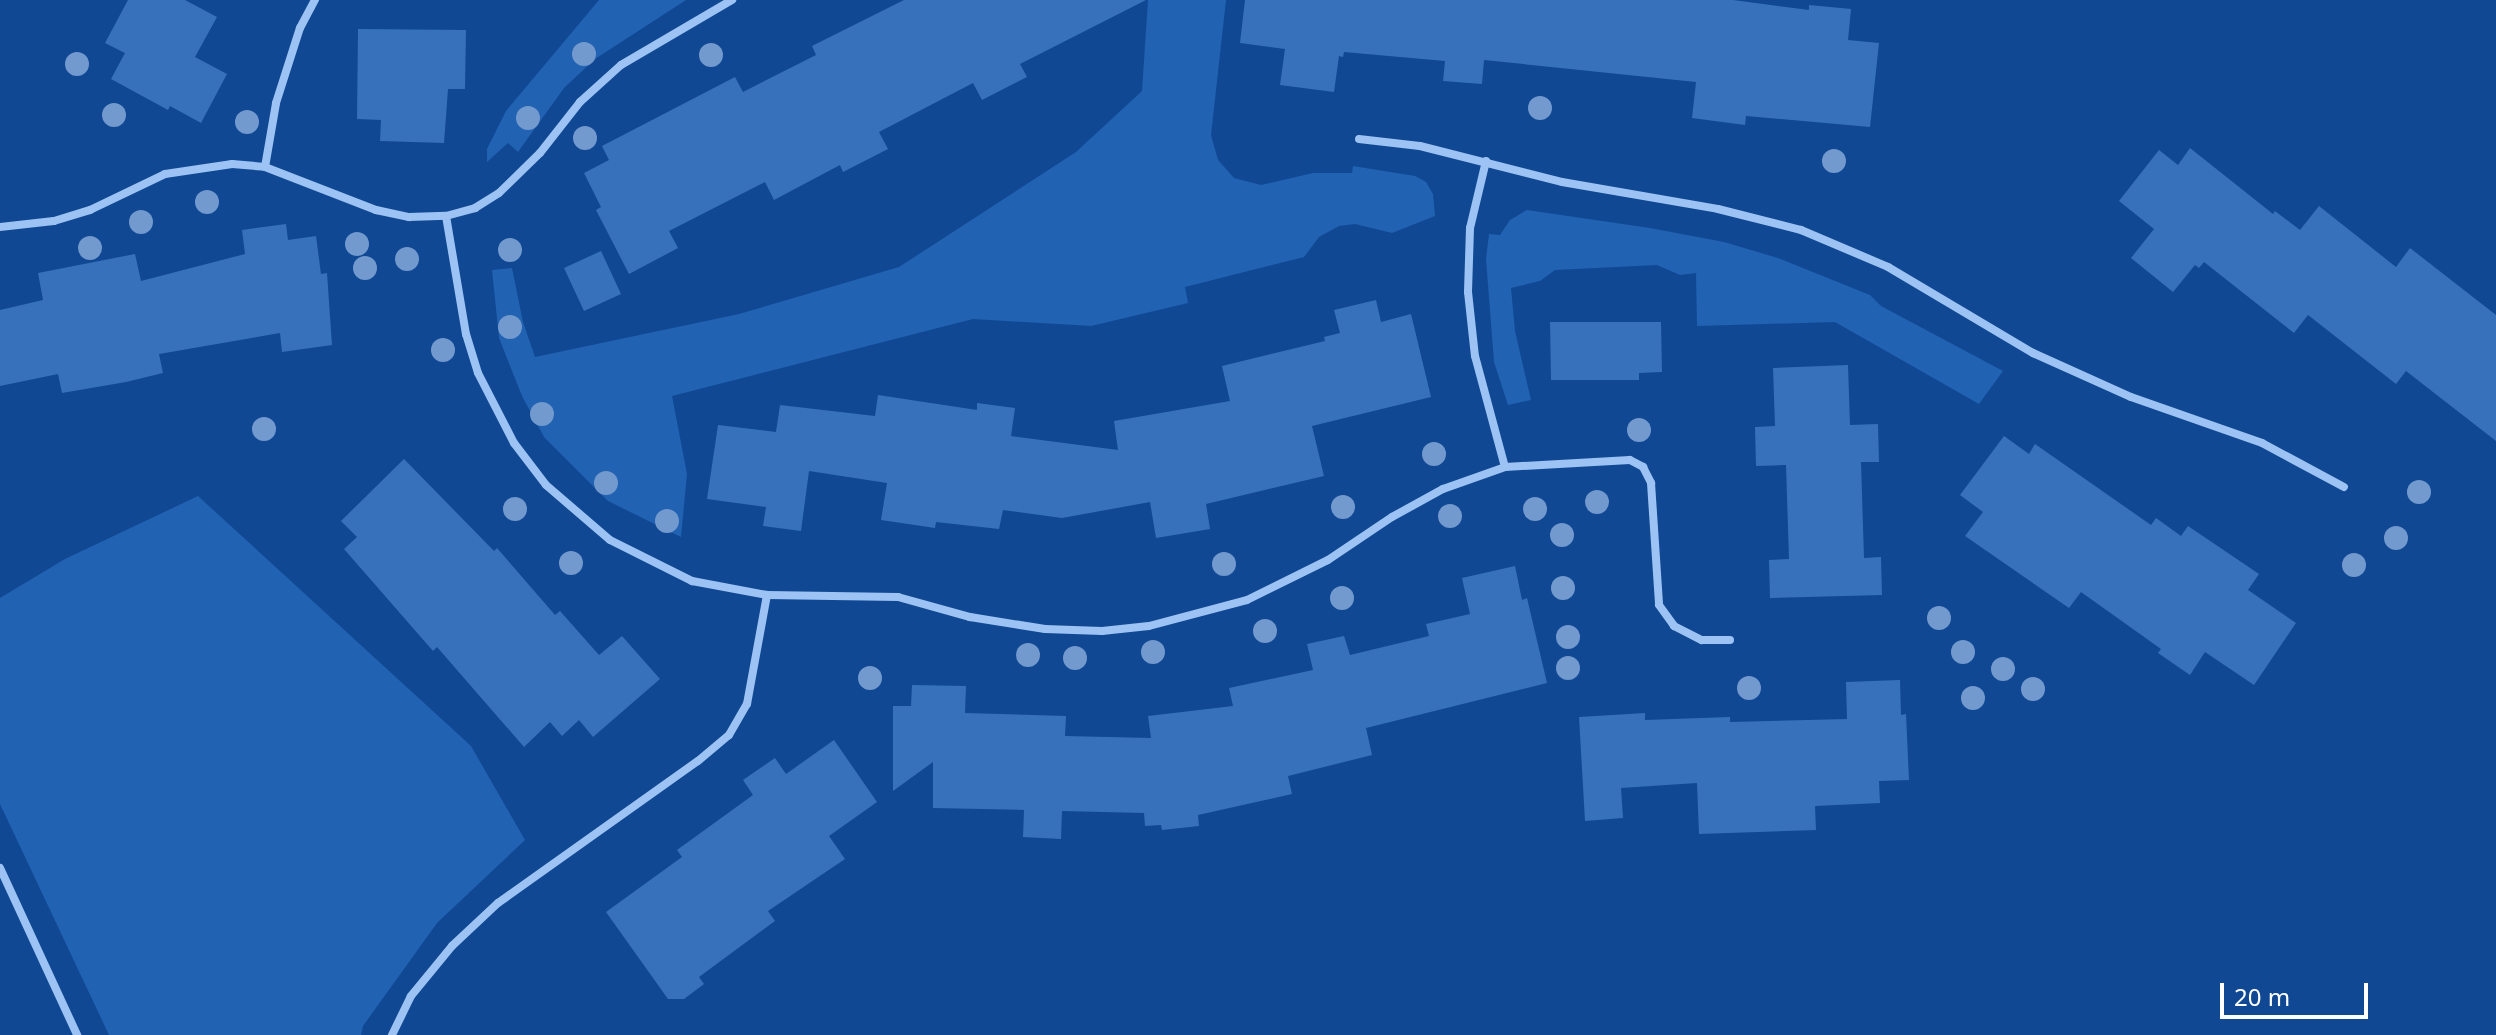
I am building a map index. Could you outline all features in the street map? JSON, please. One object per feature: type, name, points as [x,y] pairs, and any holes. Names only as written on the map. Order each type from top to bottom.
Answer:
[{"type":"street","points":[[265,167],[276,103],[300,28],[315,0]]},
{"type":"street","points":[[0,227],[54,221],[90,210],[165,174],[232,164],[265,167],[376,210],[409,217],[446,216],[475,208],[499,193],[540,153],[580,102],[621,65],[732,0]]},
{"type":"street","points":[[1359,139],[1420,146],[1562,182],[1760,218],[1845,247],[1936,293],[2033,353],[2131,397],[2262,443],[2344,487]]},
{"type":"street","points":[[1486,161],[1470,228],[1468,292],[1475,356],[1505,467]]},
{"type":"street","points":[[446,216],[466,334],[478,373],[514,443],[546,485],[610,540],[692,581],[767,595],[898,597],[970,617],[1045,629],[1102,631],[1149,626],[1247,600],[1328,560],[1392,517],[1443,489],[1505,467],[1630,460],[1643,467],[1651,483],[1659,605],[1674,626],[1702,640],[1730,640]]},
{"type":"street","points":[[392,1035],[411,996],[452,946],[498,903],[698,761],[729,735],[747,704],[767,595]]},
{"type":"street","points":[[0,868],[77,1035]]},
{"type":"shaded area","points":[[599,0],[686,0],[595,59],[564,88],[518,152],[508,143],[487,162],[487,149],[506,111]]},
{"type":"shaded area","points":[[1148,0],[1226,0],[1211,135],[1218,160],[1234,178],[1261,185],[1313,173],[1352,173],[1353,166],[1415,176],[1426,182],[1433,194],[1435,216],[1392,233],[1355,224],[1339,226],[1319,237],[1304,257],[1185,287],[1188,303],[1091,326],[973,319],[672,396],[687,474],[681,537],[608,501],[544,437],[522,396],[499,338],[492,270],[512,268],[523,322],[535,357],[739,314],[899,267],[1076,152],[1142,91]]},
{"type":"shaded area","points":[[1527,210],[1724,242],[1778,258],[1870,295],[1881,306],[2003,371],[1979,404],[1835,322],[1697,326],[1696,273],[1680,275],[1657,265],[1555,270],[1540,281],[1511,288],[1515,331],[1531,400],[1508,405],[1494,362],[1486,259],[1489,234],[1500,235],[1510,220]]},
{"type":"shaded area","points":[[198,496],[471,746],[525,840],[437,923],[363,1026],[361,1035],[109,1035],[0,804],[0,598],[65,559]]},
{"type":"building","points":[[128,0],[185,0],[217,17],[195,57],[227,74],[201,123],[170,106],[168,110],[111,79],[125,53],[105,43]]},
{"type":"building","points":[[904,0],[1146,0],[1020,64],[1027,77],[982,100],[973,83],[879,132],[888,149],[843,172],[840,165],[774,200],[765,182],[669,231],[678,248],[629,274],[596,210],[601,207],[584,173],[609,160],[602,146],[735,77],[743,92],[816,55],[812,46]]},
{"type":"building","points":[[1245,0],[1733,0],[1809,10],[1809,5],[1851,9],[1848,40],[1879,43],[1870,127],[1746,116],[1745,125],[1692,118],[1696,82],[1484,60],[1482,84],[1443,81],[1445,61],[1344,52],[1343,57],[1339,56],[1334,92],[1280,85],[1285,49],[1240,43]]},
{"type":"building","points":[[358,29],[466,30],[465,89],[448,89],[444,143],[380,141],[381,120],[357,119]]},
{"type":"building","points":[[2190,148],[2273,214],[2275,211],[2300,230],[2319,206],[2396,267],[2410,248],[2496,315],[2496,441],[2406,371],[2396,384],[2308,315],[2294,333],[2204,262],[2199,268],[2195,265],[2173,292],[2131,258],[2154,229],[2119,201],[2159,150],[2178,165]]},
{"type":"building","points":[[286,224],[288,240],[316,236],[321,274],[327,273],[332,345],[282,352],[280,333],[159,354],[163,373],[126,382],[62,393],[58,374],[0,386],[0,310],[43,300],[38,273],[135,254],[141,281],[245,254],[242,230]]},
{"type":"building","points":[[601,251],[621,294],[584,311],[564,268]]},
{"type":"building","points":[[1376,300],[1381,322],[1411,314],[1431,397],[1312,426],[1324,476],[1206,504],[1210,529],[1156,538],[1150,502],[1062,518],[1003,510],[999,529],[936,522],[935,528],[881,520],[887,483],[809,471],[801,531],[763,526],[766,507],[707,499],[718,425],[776,432],[780,405],[875,416],[878,395],[977,410],[977,403],[1015,408],[1011,436],[1118,450],[1114,421],[1230,401],[1222,366],[1325,341],[1324,337],[1340,333],[1334,310]]},
{"type":"building","points":[[1550,322],[1661,322],[1662,372],[1639,373],[1639,380],[1551,380]]},
{"type":"building","points":[[1848,365],[1850,425],[1878,424],[1879,462],[1861,462],[1864,558],[1881,557],[1882,595],[1770,598],[1769,560],[1789,559],[1786,465],[1756,466],[1755,427],[1775,426],[1773,368]]},
{"type":"building","points":[[2004,436],[2029,454],[2035,444],[2151,525],[2156,518],[2181,536],[2188,526],[2259,574],[2248,590],[2296,623],[2254,685],[2205,652],[2190,675],[2158,653],[2161,649],[2081,592],[2069,608],[1965,536],[1983,512],[1960,495]]},
{"type":"building","points":[[404,459],[494,551],[497,548],[555,615],[560,611],[599,655],[622,636],[660,679],[593,737],[579,720],[562,736],[550,722],[524,747],[437,647],[433,651],[344,549],[357,537],[341,521]]},
{"type":"building","points":[[1515,566],[1522,600],[1527,598],[1547,683],[1366,728],[1372,755],[1288,776],[1292,794],[1198,815],[1199,826],[1162,830],[1161,825],[1145,826],[1144,813],[1062,811],[1061,839],[1023,837],[1024,810],[933,808],[933,762],[893,791],[893,706],[911,706],[912,685],[966,686],[965,713],[1066,716],[1065,736],[1151,738],[1148,716],[1233,706],[1229,688],[1313,670],[1307,644],[1344,636],[1350,655],[1429,636],[1426,624],[1470,614],[1462,578]]},
{"type":"building","points":[[1900,680],[1901,715],[1906,714],[1909,780],[1879,781],[1880,803],[1815,806],[1816,830],[1699,834],[1697,783],[1621,788],[1623,818],[1585,821],[1579,717],[1645,713],[1645,720],[1730,717],[1730,722],[1847,719],[1846,682]]},
{"type":"building","points":[[834,740],[877,802],[829,836],[845,859],[768,911],[775,921],[699,977],[704,984],[684,999],[668,999],[606,912],[682,857],[677,850],[753,795],[743,780],[775,758],[786,774]]}]
